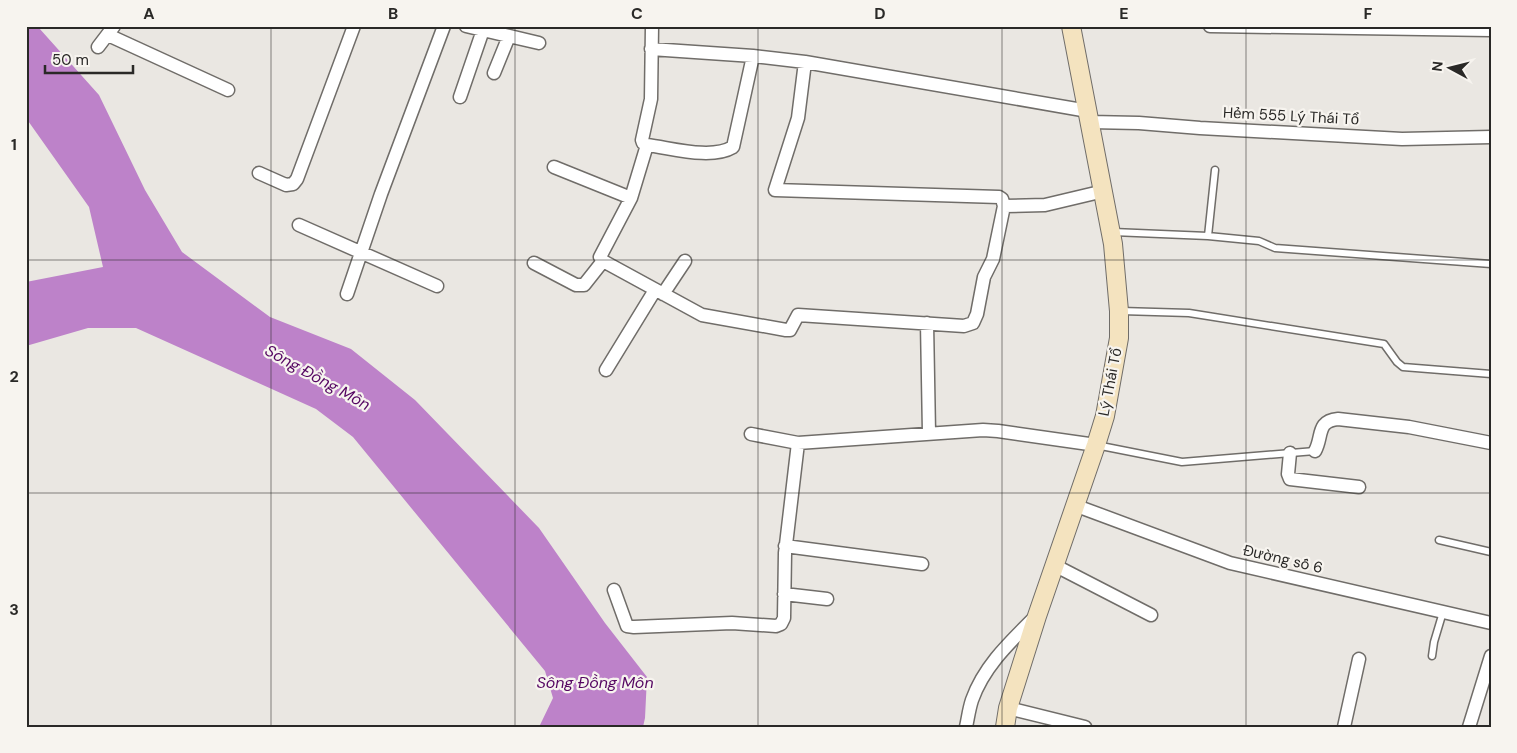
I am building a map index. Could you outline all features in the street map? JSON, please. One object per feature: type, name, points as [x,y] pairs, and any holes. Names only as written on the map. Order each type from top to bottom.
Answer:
[{"type":"main road","name":"Lý Thái Tổ","points":[[1005,727],[1008,708],[1036,616],[1096,445],[1104,416],[1119,338],[1119,311],[1111,232],[1071,26]]},
{"type":"street","points":[[259,173],[286,184],[293,184],[297,179],[354,26]]},
{"type":"street","points":[[347,294],[381,194],[444,26]]},
{"type":"street","points":[[466,26],[539,43]]},
{"type":"street","points":[[652,26],[651,100],[642,140],[643,143],[648,145],[705,153],[733,147],[753,56]]},
{"type":"street","points":[[1210,26],[1491,30]]},
{"type":"street","points":[[460,97],[483,30]]},
{"type":"street","points":[[98,48],[111,31],[228,90]]},
{"type":"street","points":[[494,73],[509,36]]},
{"type":"street","name":"Hẻm 555 Lý Thái Tổ","points":[[652,49],[753,56],[805,62],[1089,117],[1139,123],[1402,139],[1491,138]]},
{"type":"street","points":[[648,145],[631,198],[600,257],[603,261],[659,292],[702,315],[786,330],[790,330],[798,315],[964,326],[973,323],[977,314],[984,276],[993,259],[1004,206],[1002,199],[995,196],[775,190],[798,118],[805,62]]},
{"type":"street","points":[[554,167],[631,198]]},
{"type":"street","points":[[1004,206],[1045,205],[1104,191]]},
{"type":"street","points":[[299,225],[437,286]]},
{"type":"street","points":[[534,263],[580,286],[584,285],[603,261]]},
{"type":"street","points":[[606,370],[659,292],[685,261]]},
{"type":"street","points":[[927,323],[928,433]]},
{"type":"street","points":[[1315,451],[1318,447],[1324,424],[1330,420],[1338,419],[1409,427],[1491,443]]},
{"type":"street","points":[[751,434],[798,443],[928,433],[998,431],[1096,445]]},
{"type":"street","points":[[614,590],[627,626],[732,623],[776,626],[782,624],[784,618],[785,546],[793,498],[798,443]]},
{"type":"street","points":[[1290,453],[1288,474],[1290,479],[1359,487]]},
{"type":"street","name":"Đường số 6","points":[[1074,505],[1230,564],[1491,623]]},
{"type":"street","points":[[785,546],[922,564]]},
{"type":"street","points":[[1054,565],[1152,615]]},
{"type":"street","points":[[784,594],[827,599]]},
{"type":"street","points":[[966,727],[972,701],[983,676],[1002,650],[1036,616]]},
{"type":"street","points":[[1471,726],[1491,656]]},
{"type":"street","points":[[1344,727],[1359,659]]},
{"type":"street","points":[[1008,708],[1085,727]]},
{"type":"lane","points":[[1208,236],[1215,170]]},
{"type":"lane","points":[[1111,232],[1208,236],[1259,241],[1275,248],[1491,264]]},
{"type":"lane","points":[[1119,311],[1189,313],[1384,344],[1403,367],[1491,374]]},
{"type":"lane","points":[[1096,445],[1182,462],[1315,451]]},
{"type":"lane","points":[[1439,540],[1491,552]]},
{"type":"lane","points":[[1432,656],[1443,612]]},
{"type":"water","name":"Sông Đồng Môn","points":[[26,26],[37,26],[99,95],[145,190],[182,252],[270,317],[351,349],[415,400],[539,528],[605,623],[647,677],[643,727],[525,727],[540,725],[553,698],[545,671],[353,437],[316,409],[136,328],[88,328],[26,346],[26,282],[103,267],[89,207],[26,118]]}]
